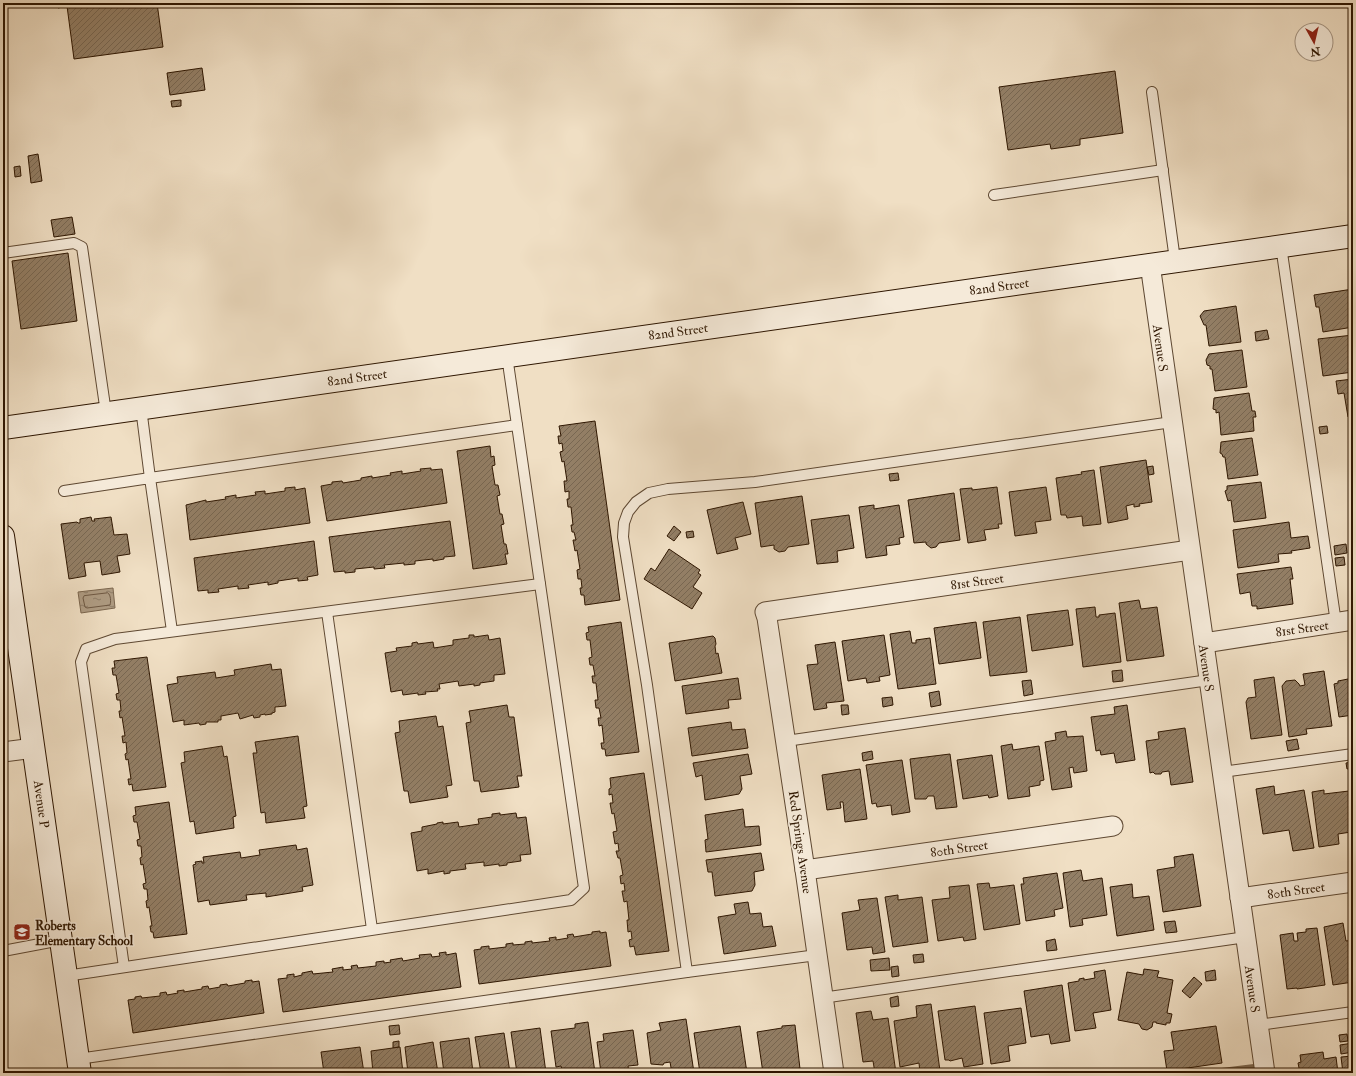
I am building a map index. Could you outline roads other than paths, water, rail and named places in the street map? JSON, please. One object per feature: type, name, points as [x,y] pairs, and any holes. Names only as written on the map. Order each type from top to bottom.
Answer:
[{"type":"main road","name":"82nd Street","points":[[3,428],[1175,260],[1353,236]]},
{"type":"main road","name":"Avenue P","points":[[3,536],[6,584],[34,748],[79,1066]]},
{"type":"street","name":"Avenue S","points":[[1150,264],[1265,1073]]},
{"type":"street","name":"81st Street","points":[[765,612],[1190,550]]},
{"type":"street","name":"Red Springs Avenue","points":[[765,612],[786,741],[834,1073]]},
{"type":"street","name":"81st Street","points":[[1204,643],[1344,622]]},
{"type":"street","points":[[3,752],[34,748]]},
{"type":"street","name":"80th Street","points":[[805,870],[1113,826]]},
{"type":"street","name":"80th Street","points":[[1240,898],[1353,882]]},
{"type":"lane","points":[[1152,92],[1175,260]]},
{"type":"lane","points":[[994,195],[1163,170]]},
{"type":"lane","points":[[3,253],[74,243],[82,247],[106,413]]},
{"type":"lane","points":[[1281,246],[1344,622]]},
{"type":"lane","points":[[66,976],[571,900],[584,888],[507,356]]},
{"type":"lane","points":[[141,408],[172,631]]},
{"type":"lane","points":[[687,972],[648,693],[623,537],[624,523],[628,512],[636,502],[649,493],[668,489],[755,482],[1172,422]]},
{"type":"lane","points":[[64,491],[517,425]]},
{"type":"lane","points":[[124,967],[81,662],[86,649],[115,639],[540,584]]},
{"type":"lane","points":[[327,612],[372,929]]},
{"type":"lane","points":[[786,741],[1209,680]]},
{"type":"lane","points":[[1222,772],[1353,754]]},
{"type":"lane","points":[[822,998],[1246,937]]},
{"type":"lane","points":[[3,951],[61,940]]},
{"type":"lane","points":[[79,1066],[687,972],[817,955]]},
{"type":"lane","points":[[1258,1025],[1353,1012]]},
{"type":"water","points":[[113,588],[115,608],[81,613],[78,592]]},
{"type":"waterway","points":[[1206,1073],[1262,1066]]},
{"type":"place","name":"Roberts Elementary School","points":[[22,932]]}]
